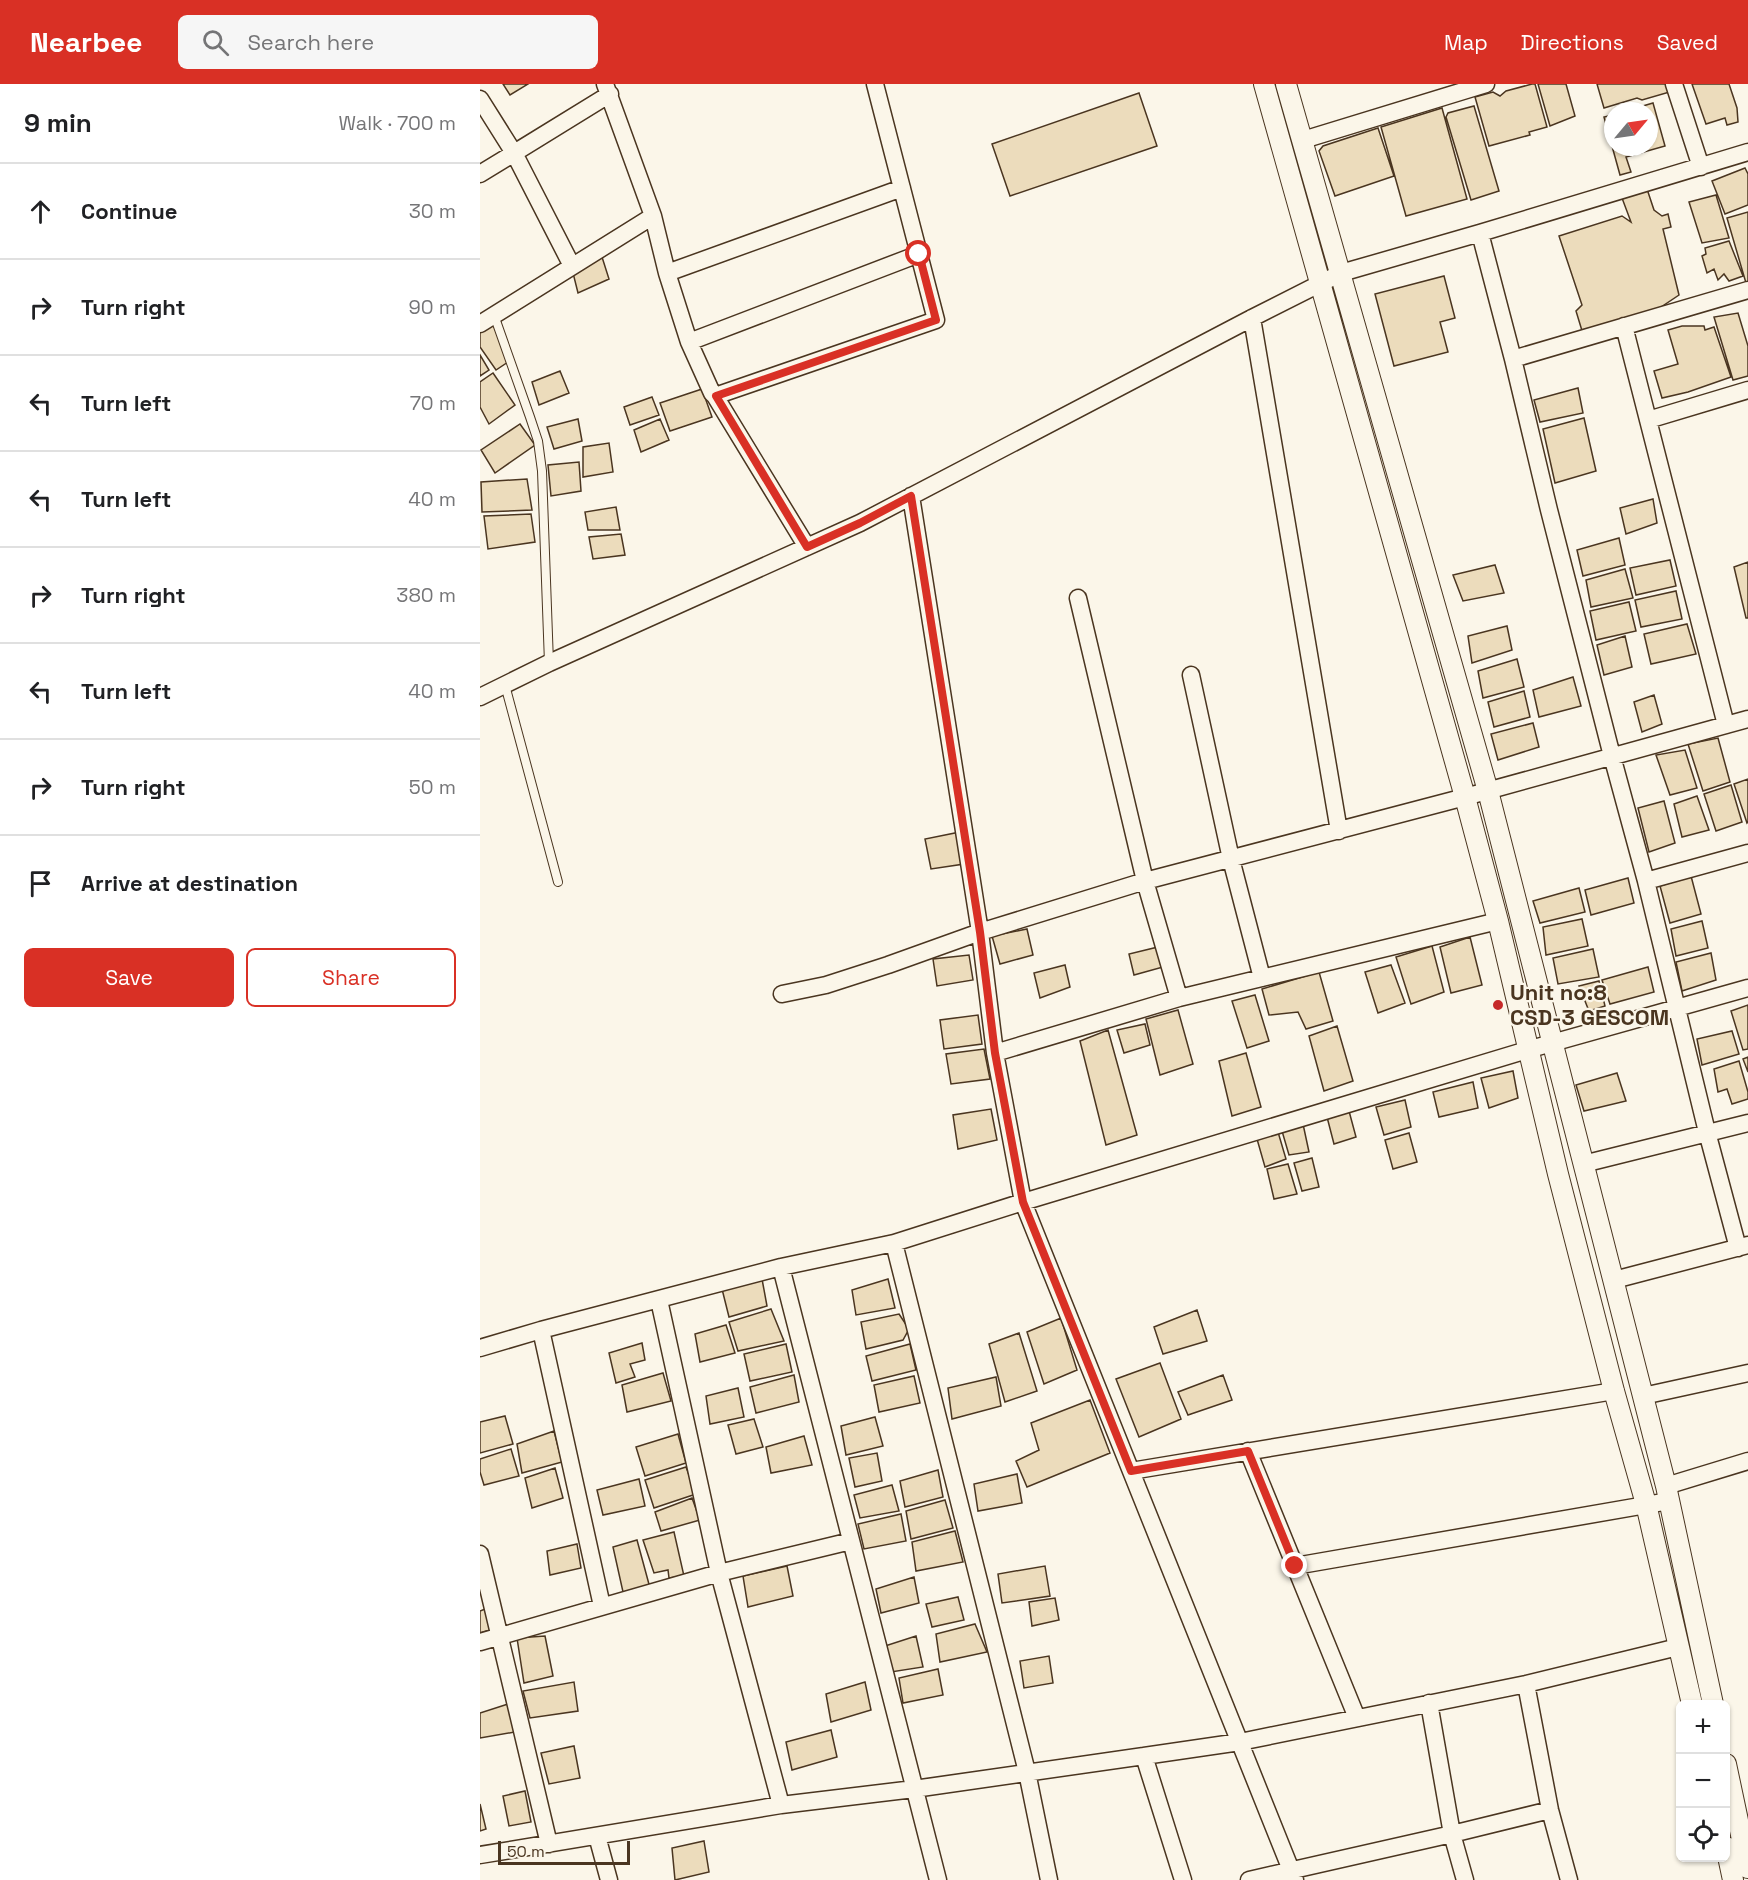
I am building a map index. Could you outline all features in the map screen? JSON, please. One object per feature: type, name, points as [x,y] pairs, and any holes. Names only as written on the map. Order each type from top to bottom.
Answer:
[{"type":"street","points":[[716,396],[936,320],[875,84]]},
{"type":"street","points":[[1264,84],[1498,921],[1527,1050],[1614,1391],[1646,1504],[1691,1700]]},
{"type":"street","points":[[1286,84],[1488,791],[1668,1493],[1712,1700]]},
{"type":"street","points":[[1303,140],[1486,84]]},
{"type":"street","points":[[1674,84],[1701,167]]},
{"type":"street","points":[[480,174],[607,89],[653,216],[667,273],[689,342],[712,393],[716,396],[807,547]]},
{"type":"street","points":[[480,99],[514,153],[572,266]]},
{"type":"street","points":[[480,697],[549,663],[860,523],[1341,273],[1748,152]]},
{"type":"street","points":[[667,273],[902,188]]},
{"type":"street","points":[[487,319],[653,216]]},
{"type":"street","points":[[1480,233],[1612,756],[1678,1006],[1707,1132],[1743,1246],[1614,1280]]},
{"type":"street","points":[[689,342],[919,254]]},
{"type":"street","points":[[1513,359],[1748,290]]},
{"type":"street","points":[[1252,318],[1339,831]]},
{"type":"street","points":[[1624,326],[1726,725]]},
{"type":"street","points":[[1648,420],[1748,390]]},
{"type":"street","points":[[911,496],[980,932],[995,1053],[1023,1202],[1293,1875]]},
{"type":"street","points":[[1078,598],[1145,881],[1179,998]]},
{"type":"street","points":[[1191,675],[1231,859],[1262,978]]},
{"type":"street","points":[[782,994],[836,982],[980,932],[1145,881],[1488,791],[1748,719]]},
{"type":"street","points":[[1646,881],[1748,853]]},
{"type":"street","points":[[995,1053],[1179,998],[1498,921]]},
{"type":"street","points":[[480,1348],[781,1267],[894,1243],[1527,1050],[1748,988]]},
{"type":"street","points":[[1583,1164],[1748,1123]]},
{"type":"street","points":[[894,1243],[1027,1772],[1049,1880]]},
{"type":"street","points":[[781,1267],[938,1880]]},
{"type":"street","points":[[659,1300],[719,1573],[781,1805]]},
{"type":"street","points":[[541,1330],[602,1606]]},
{"type":"street","points":[[1644,1396],[1748,1373]]},
{"type":"street","points":[[1131,1471],[1614,1391]]},
{"type":"street","points":[[1248,1451],[1357,1718]]},
{"type":"street","points":[[1295,1566],[1646,1504],[1748,1461]]},
{"type":"street","points":[[480,1642],[719,1573],[851,1541]]},
{"type":"street","points":[[480,1554],[549,1844]]},
{"type":"street","points":[[480,1855],[781,1805],[914,1789],[1240,1742],[1526,1684],[1678,1647]]},
{"type":"street","points":[[1526,1684],[1550,1810],[1569,1880]]},
{"type":"street","points":[[1429,1703],[1452,1834],[1465,1880]]},
{"type":"street","points":[[1144,1756],[1183,1880]]},
{"type":"street","points":[[1730,1787],[1748,1868]]},
{"type":"street","points":[[1249,1880],[1293,1875],[1550,1810]]},
{"type":"street","points":[[597,1836],[609,1880]]},
{"type":"street","points":[[1729,1862],[1733,1880]]},
{"type":"lane","points":[[487,319],[538,441],[542,471],[549,663]]},
{"type":"lane","points":[[505,685],[558,882]]},
{"type":"building","points":[[503,84],[528,84],[510,95]]},
{"type":"building","points":[[1535,84],[1547,127],[1529,132],[1530,135],[1489,146],[1475,97],[1493,92],[1500,96],[1506,91]]},
{"type":"building","points":[[1538,84],[1566,84],[1575,116],[1550,126]]},
{"type":"building","points":[[1597,84],[1671,84],[1673,91],[1642,100],[1637,98],[1624,102],[1604,102],[1604,108]]},
{"type":"building","points":[[1692,84],[1729,84],[1737,108],[1738,122],[1727,125],[1725,118],[1706,124]]},
{"type":"building","points":[[1139,93],[1157,146],[1010,196],[992,144]]},
{"type":"building","points":[[1474,106],[1499,191],[1471,200],[1446,117],[1448,113]]},
{"type":"building","points":[[1442,108],[1467,199],[1406,216],[1381,127]]},
{"type":"building","points":[[1658,121],[1665,146],[1658,148]]},
{"type":"building","points":[[1378,128],[1394,176],[1335,196],[1319,151],[1323,146]]},
{"type":"building","points":[[1615,156],[1630,156],[1626,157],[1631,172],[1620,175]]},
{"type":"building","points":[[1745,168],[1748,174],[1748,205],[1725,214],[1712,181]]},
{"type":"building","points":[[1647,189],[1654,210],[1662,216],[1668,214],[1671,227],[1663,229],[1679,295],[1652,313],[1583,334],[1576,311],[1582,305],[1559,236],[1622,216],[1631,222],[1622,198]]},
{"type":"building","points":[[1716,195],[1729,238],[1702,243],[1689,202]]},
{"type":"building","points":[[1748,212],[1748,283],[1746,283],[1727,218]]},
{"type":"building","points":[[1729,241],[1743,276],[1729,281],[1724,274],[1718,280],[1714,269],[1707,273],[1702,256],[1706,254],[1705,248]]},
{"type":"building","points":[[602,257],[609,279],[578,293],[573,273]]},
{"type":"building","points":[[1444,276],[1455,318],[1440,322],[1448,352],[1394,366],[1375,294]]},
{"type":"building","points":[[1738,313],[1748,346],[1748,376],[1733,380],[1714,317]]},
{"type":"building","points":[[492,321],[508,362],[496,370],[480,347],[480,328]]},
{"type":"building","points":[[1682,326],[1704,326],[1705,330],[1714,327],[1731,377],[1688,392],[1662,398],[1654,371],[1678,364],[1668,330]]},
{"type":"building","points":[[480,355],[489,370],[480,376]]},
{"type":"building","points":[[560,371],[569,393],[539,405],[532,382]]},
{"type":"building","points":[[493,373],[515,405],[489,424],[480,407],[480,382]]},
{"type":"building","points":[[1578,388],[1583,413],[1540,422],[1534,400]]},
{"type":"building","points":[[702,389],[712,417],[670,431],[660,403]]},
{"type":"building","points":[[652,397],[659,415],[630,425],[624,407]]},
{"type":"building","points":[[1584,418],[1596,471],[1555,483],[1543,429]]},
{"type":"building","points":[[578,419],[582,441],[554,449],[547,427]]},
{"type":"building","points":[[660,419],[669,440],[641,452],[634,430]]},
{"type":"building","points":[[520,424],[535,445],[495,473],[481,450]]},
{"type":"building","points":[[609,443],[613,472],[583,477],[583,447]]},
{"type":"building","points":[[579,462],[581,491],[551,496],[548,465]]},
{"type":"building","points":[[527,479],[532,510],[482,512],[481,482]]},
{"type":"building","points":[[1653,499],[1657,523],[1626,534],[1620,508]]},
{"type":"building","points":[[616,507],[620,530],[588,530],[585,512]]},
{"type":"building","points":[[531,514],[535,542],[488,549],[484,516]]},
{"type":"building","points":[[621,534],[625,555],[593,559],[589,537]]},
{"type":"building","points":[[1619,538],[1625,565],[1583,576],[1577,550]]},
{"type":"building","points":[[1670,560],[1676,586],[1636,595],[1630,568]]},
{"type":"building","points":[[1748,562],[1748,618],[1746,618],[1734,567]]},
{"type":"building","points":[[1495,565],[1504,593],[1463,601],[1453,575]]},
{"type":"building","points":[[1625,569],[1633,598],[1591,607],[1586,580]]},
{"type":"building","points":[[1676,591],[1682,619],[1641,627],[1635,600]]},
{"type":"building","points":[[1629,602],[1636,631],[1596,640],[1590,611]]},
{"type":"building","points":[[1687,624],[1696,654],[1651,664],[1644,634]]},
{"type":"building","points":[[1507,626],[1512,650],[1472,663],[1468,636]]},
{"type":"building","points":[[1625,636],[1632,667],[1604,675],[1597,645]]},
{"type":"building","points":[[1517,659],[1524,687],[1483,698],[1478,671]]},
{"type":"building","points":[[1573,677],[1581,706],[1539,717],[1533,690]]},
{"type":"building","points":[[1524,691],[1530,717],[1494,727],[1488,702]]},
{"type":"building","points":[[1654,695],[1662,724],[1642,732],[1634,702]]},
{"type":"building","points":[[1533,723],[1539,747],[1498,760],[1491,734]]},
{"type":"building","points":[[1718,738],[1730,782],[1703,791],[1688,744]]},
{"type":"building","points":[[1685,750],[1697,788],[1670,795],[1656,755]]},
{"type":"building","points":[[1748,779],[1748,822],[1747,823],[1734,784]]},
{"type":"building","points":[[1731,785],[1742,822],[1716,831],[1704,794]]},
{"type":"building","points":[[1697,796],[1709,830],[1682,837],[1674,804]]},
{"type":"building","points":[[1664,801],[1675,843],[1649,852],[1638,808]]},
{"type":"building","points":[[960,832],[964,864],[931,869],[925,839]]},
{"type":"building","points":[[1691,876],[1701,914],[1670,923],[1660,886]]},
{"type":"building","points":[[1628,878],[1634,903],[1591,915],[1585,890]]},
{"type":"building","points":[[1579,888],[1585,912],[1540,923],[1533,901]]},
{"type":"building","points":[[1582,919],[1588,946],[1546,955],[1543,927]]},
{"type":"building","points":[[1702,921],[1708,948],[1676,956],[1671,929]]},
{"type":"building","points":[[1027,929],[1033,955],[1000,964],[992,936]]},
{"type":"building","points":[[1470,937],[1482,985],[1451,993],[1440,947]]},
{"type":"building","points":[[1432,946],[1444,992],[1411,1004],[1396,957]]},
{"type":"building","points":[[1158,947],[1163,967],[1134,975],[1129,954]]},
{"type":"building","points":[[1593,949],[1599,977],[1558,984],[1553,958]]},
{"type":"building","points":[[1711,953],[1716,980],[1682,991],[1676,962]]},
{"type":"building","points":[[969,955],[973,980],[937,986],[933,959]]},
{"type":"building","points":[[1065,965],[1070,987],[1040,998],[1034,973]]},
{"type":"building","points":[[1391,965],[1405,1003],[1378,1013],[1365,972]]},
{"type":"building","points":[[1648,967],[1654,992],[1610,1004],[1602,980]]},
{"type":"building","points":[[1319,972],[1333,1021],[1306,1029],[1298,1012],[1269,1015],[1262,989]]},
{"type":"building","points":[[1599,981],[1605,1006],[1589,1011],[1579,986]]},
{"type":"building","points":[[1255,995],[1269,1041],[1247,1048],[1232,1001]]},
{"type":"building","points":[[1748,1005],[1748,1049],[1743,1050],[1731,1011]]},
{"type":"building","points":[[1178,1010],[1193,1064],[1160,1075],[1146,1019]]},
{"type":"building","points":[[978,1015],[982,1044],[944,1049],[940,1020]]},
{"type":"building","points":[[1145,1024],[1150,1045],[1124,1053],[1117,1030]]},
{"type":"building","points":[[1337,1026],[1353,1081],[1324,1091],[1309,1036]]},
{"type":"building","points":[[1108,1030],[1137,1135],[1106,1145],[1080,1041]]},
{"type":"building","points":[[1732,1031],[1739,1054],[1702,1065],[1697,1039]]},
{"type":"building","points":[[984,1049],[990,1079],[951,1084],[946,1054]]},
{"type":"building","points":[[1246,1053],[1261,1107],[1232,1116],[1219,1061]]},
{"type":"building","points":[[1748,1057],[1748,1072],[1743,1059]]},
{"type":"building","points":[[1739,1061],[1748,1099],[1732,1104],[1727,1089],[1718,1092],[1714,1069]]},
{"type":"building","points":[[1513,1071],[1518,1098],[1489,1108],[1481,1078]]},
{"type":"building","points":[[1617,1073],[1626,1101],[1584,1111],[1576,1085]]},
{"type":"building","points":[[1473,1082],[1478,1108],[1439,1117],[1433,1092]]},
{"type":"building","points":[[1405,1100],[1411,1127],[1384,1135],[1376,1107]]},
{"type":"building","points":[[991,1109],[997,1140],[958,1149],[953,1115]]},
{"type":"building","points":[[1349,1111],[1356,1137],[1334,1144],[1327,1117]]},
{"type":"building","points":[[1303,1124],[1309,1152],[1289,1155],[1282,1131]]},
{"type":"building","points":[[1278,1132],[1286,1159],[1265,1167],[1257,1139]]},
{"type":"building","points":[[1409,1133],[1417,1162],[1393,1169],[1385,1140]]},
{"type":"building","points":[[1312,1158],[1319,1187],[1302,1191],[1294,1163]]},
{"type":"building","points":[[1288,1164],[1297,1194],[1274,1199],[1267,1169]]},
{"type":"building","points":[[762,1279],[767,1306],[729,1317],[722,1289]]},
{"type":"building","points":[[888,1279],[895,1308],[856,1315],[852,1290]]},
{"type":"building","points":[[771,1309],[784,1341],[738,1351],[729,1322]]},
{"type":"building","points":[[1197,1310],[1207,1341],[1163,1354],[1154,1327]]},
{"type":"building","points":[[899,1314],[909,1329],[903,1340],[866,1349],[861,1322]]},
{"type":"building","points":[[1061,1318],[1077,1370],[1044,1384],[1027,1332]]},
{"type":"building","points":[[726,1325],[735,1353],[700,1362],[695,1334]]},
{"type":"building","points":[[1019,1333],[1037,1391],[1005,1402],[989,1344]]},
{"type":"building","points":[[642,1343],[645,1360],[630,1364],[635,1377],[616,1383],[609,1353]]},
{"type":"building","points":[[786,1344],[792,1372],[750,1381],[744,1354]]},
{"type":"building","points":[[910,1344],[916,1370],[872,1381],[866,1356]]},
{"type":"building","points":[[1160,1363],[1181,1419],[1139,1437],[1116,1379]]},
{"type":"building","points":[[663,1373],[671,1401],[627,1412],[622,1385]]},
{"type":"building","points":[[794,1375],[799,1402],[756,1413],[750,1387]]},
{"type":"building","points":[[1223,1375],[1232,1400],[1188,1415],[1178,1392]]},
{"type":"building","points":[[914,1376],[920,1403],[879,1412],[874,1385]]},
{"type":"building","points":[[996,1377],[1001,1406],[952,1419],[948,1388]]},
{"type":"building","points":[[738,1388],[744,1417],[710,1424],[706,1396]]},
{"type":"building","points":[[1090,1400],[1110,1453],[1027,1487],[1016,1461],[1039,1450],[1031,1423]]},
{"type":"building","points":[[505,1416],[513,1444],[480,1453],[480,1422]]},
{"type":"building","points":[[875,1417],[883,1446],[846,1455],[841,1426]]},
{"type":"building","points":[[754,1419],[763,1447],[736,1454],[728,1425]]},
{"type":"building","points":[[554,1431],[562,1462],[522,1473],[517,1444]]},
{"type":"building","points":[[678,1434],[686,1463],[645,1476],[636,1447]]},
{"type":"building","points":[[804,1436],[812,1465],[771,1473],[766,1447]]},
{"type":"building","points":[[511,1449],[519,1476],[484,1485],[480,1472],[480,1459]]},
{"type":"building","points":[[877,1453],[882,1481],[855,1487],[849,1458]]},
{"type":"building","points":[[686,1467],[696,1494],[654,1508],[645,1480]]},
{"type":"building","points":[[555,1468],[563,1498],[532,1508],[525,1478]]},
{"type":"building","points":[[938,1470],[943,1497],[905,1507],[900,1481]]},
{"type":"building","points":[[1017,1474],[1022,1503],[978,1511],[974,1484]]},
{"type":"building","points":[[639,1479],[645,1506],[603,1515],[597,1490]]},
{"type":"building","points":[[892,1485],[899,1511],[860,1518],[854,1495]]},
{"type":"building","points":[[692,1498],[700,1520],[661,1531],[655,1512]]},
{"type":"building","points":[[945,1500],[953,1528],[911,1539],[906,1511]]},
{"type":"building","points":[[901,1514],[906,1541],[864,1549],[858,1524]]},
{"type":"building","points":[[955,1531],[963,1562],[916,1571],[912,1542]]},
{"type":"building","points":[[674,1532],[684,1576],[669,1578],[668,1570],[654,1573],[643,1540]]},
{"type":"building","points":[[637,1540],[650,1588],[623,1592],[613,1547]]},
{"type":"building","points":[[577,1544],[581,1568],[550,1575],[547,1551]]},
{"type":"building","points":[[787,1566],[793,1596],[748,1607],[743,1576]]},
{"type":"building","points":[[1045,1566],[1050,1596],[1002,1603],[998,1574]]},
{"type":"building","points":[[914,1577],[919,1603],[881,1613],[876,1589]]},
{"type":"building","points":[[958,1597],[964,1620],[932,1627],[926,1604]]},
{"type":"building","points":[[1055,1598],[1059,1620],[1032,1626],[1029,1602]]},
{"type":"building","points":[[485,1609],[490,1630],[480,1633],[480,1611]]},
{"type":"building","points":[[975,1624],[987,1652],[940,1662],[936,1634]]},
{"type":"building","points":[[545,1636],[553,1676],[524,1683],[517,1638]]},
{"type":"building","points":[[916,1636],[923,1667],[891,1672],[885,1646]]},
{"type":"building","points":[[1049,1656],[1053,1683],[1024,1688],[1020,1661]]},
{"type":"building","points":[[938,1669],[943,1695],[903,1703],[899,1678]]},
{"type":"building","points":[[574,1682],[578,1711],[530,1718],[523,1691]]},
{"type":"building","points":[[865,1682],[871,1710],[831,1722],[826,1694]]},
{"type":"building","points":[[508,1704],[515,1732],[480,1738],[480,1713]]},
{"type":"building","points":[[831,1730],[837,1757],[792,1770],[786,1742]]},
{"type":"building","points":[[574,1746],[580,1778],[549,1784],[541,1753]]},
{"type":"building","points":[[525,1791],[531,1822],[509,1826],[503,1796]]},
{"type":"building","points":[[480,1804],[486,1829],[480,1831]]},
{"type":"building","points":[[704,1841],[709,1872],[675,1880],[672,1848]]},
{"type":"place","name":"Unit no:8 CSD-3 GESCOM","points":[[1498,1005]]},
{"type":"route","points":[[919,254],[936,320],[716,396],[807,547],[911,496],[980,932],[995,1053],[1023,1202],[1131,1471],[1248,1451],[1295,1566]]}]
